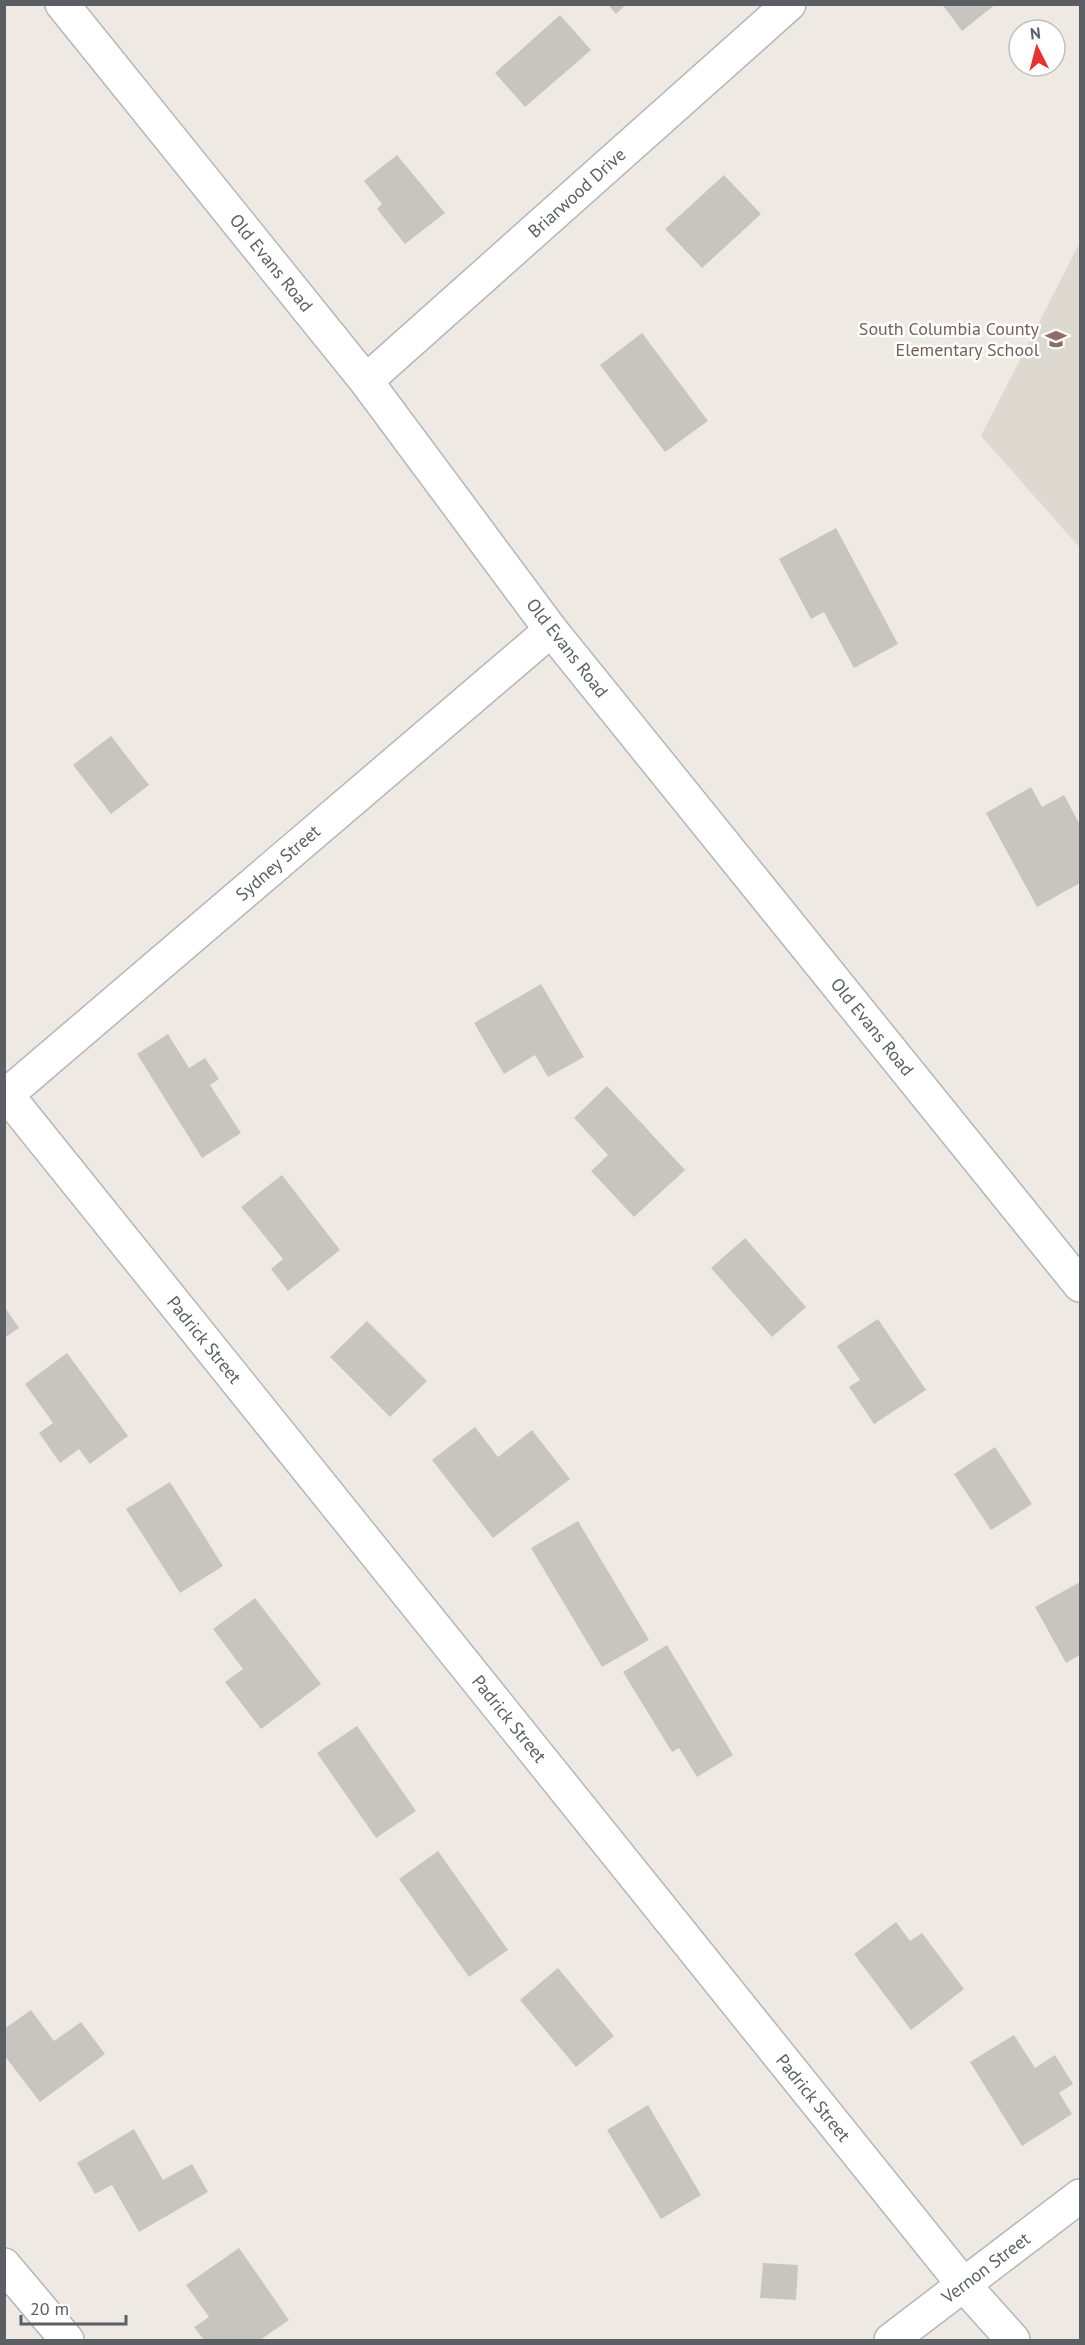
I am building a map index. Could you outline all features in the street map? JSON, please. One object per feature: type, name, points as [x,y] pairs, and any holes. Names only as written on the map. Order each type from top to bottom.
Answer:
[{"type":"street","name":"Old Evans Road","points":[[62,4],[366,381],[551,630],[1080,1285]]},
{"type":"street","name":"Briarwood Drive","points":[[366,381],[789,4]]},
{"type":"street","name":"Sydney Street","points":[[6,1096],[551,630]]},
{"type":"street","name":"Padrick Street","points":[[6,1096],[963,2284],[1013,2340]]},
{"type":"street","name":"Vernon Street","points":[[891,2340],[1080,2196]]},
{"type":"street","points":[[4,2265],[67,2340]]},
{"type":"shaded area","name":"South Columbia County Elementary School","points":[[1080,242],[1080,548],[981,436]]},
{"type":"building","points":[[607,4],[626,4],[616,14]]},
{"type":"building","points":[[942,4],[996,4],[962,31]]},
{"type":"building","points":[[560,15],[591,50],[525,107],[495,73]]},
{"type":"building","points":[[397,155],[445,213],[405,244],[377,209],[382,204],[364,181]]},
{"type":"building","points":[[724,175],[761,214],[702,268],[665,229]]},
{"type":"building","points":[[642,333],[708,421],[665,452],[600,365]]},
{"type":"building","points":[[836,528],[898,644],[854,668],[824,612],[811,619],[779,559]]},
{"type":"building","points":[[111,736],[149,785],[111,814],[73,765]]},
{"type":"building","points":[[1031,787],[1042,807],[1064,795],[1080,825],[1080,883],[1037,907],[986,813]]},
{"type":"building","points":[[541,984],[584,1057],[548,1077],[535,1055],[504,1074],[474,1023]]},
{"type":"building","points":[[168,1034],[189,1068],[205,1058],[219,1079],[210,1085],[241,1133],[202,1158],[137,1054]]},
{"type":"building","points":[[607,1086],[685,1170],[634,1217],[591,1171],[608,1155],[574,1118]]},
{"type":"building","points":[[282,1175],[340,1250],[288,1291],[271,1269],[283,1259],[241,1207]]},
{"type":"building","points":[[745,1238],[806,1307],[772,1337],[711,1268]]},
{"type":"building","points":[[4,1306],[19,1328],[4,1338]]},
{"type":"building","points":[[878,1319],[926,1390],[874,1424],[849,1387],[860,1380],[837,1346]]},
{"type":"building","points":[[367,1321],[427,1381],[390,1417],[330,1357]]},
{"type":"building","points":[[67,1353],[128,1436],[90,1464],[79,1449],[60,1463],[39,1433],[53,1423],[25,1384]]},
{"type":"building","points":[[475,1427],[498,1457],[532,1430],[570,1479],[493,1538],[432,1460]]},
{"type":"building","points":[[995,1447],[1032,1504],[991,1530],[954,1474]]},
{"type":"building","points":[[170,1482],[223,1566],[180,1593],[126,1509]]},
{"type":"building","points":[[578,1521],[649,1640],[602,1667],[531,1548]]},
{"type":"building","points":[[1080,1582],[1080,1655],[1066,1663],[1035,1607]]},
{"type":"building","points":[[255,1598],[321,1684],[261,1729],[225,1682],[243,1669],[213,1629]]},
{"type":"building","points":[[667,1645],[733,1755],[697,1777],[679,1748],[672,1752],[623,1672]]},
{"type":"building","points":[[357,1726],[416,1811],[376,1838],[317,1753]]},
{"type":"building","points":[[438,1851],[508,1950],[469,1977],[399,1879]]},
{"type":"building","points":[[896,1922],[910,1941],[922,1933],[964,1989],[911,2030],[854,1954]]},
{"type":"building","points":[[558,1968],[614,2036],[576,2067],[520,2000]]},
{"type":"building","points":[[31,2010],[54,2041],[81,2022],[105,2054],[40,2102],[4,2055],[4,2029]]},
{"type":"building","points":[[1014,2035],[1035,2068],[1055,2055],[1073,2084],[1059,2093],[1072,2114],[1022,2146],[970,2062]]},
{"type":"building","points":[[648,2105],[701,2195],[661,2219],[607,2130]]},
{"type":"building","points":[[134,2129],[163,2180],[192,2164],[208,2192],[139,2232],[112,2185],[95,2194],[77,2163]]},
{"type":"building","points":[[239,2248],[289,2320],[260,2340],[204,2340],[194,2327],[209,2317],[186,2285]]},
{"type":"building","points":[[763,2263],[798,2265],[796,2300],[760,2298]]},
{"type":"place","name":"South Columbia County Elementary School","points":[[1056,339]]}]
